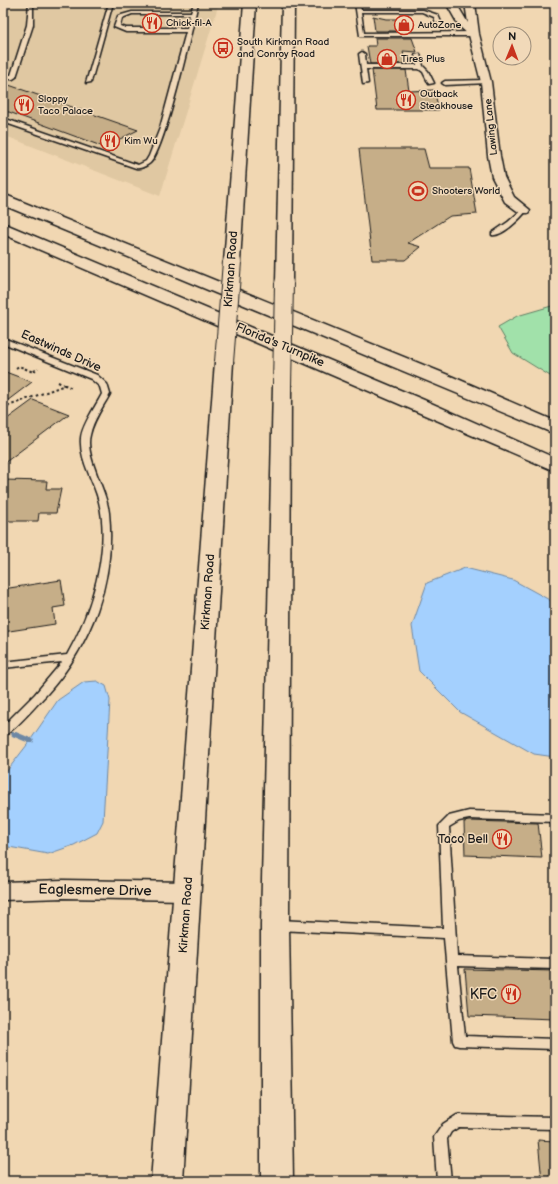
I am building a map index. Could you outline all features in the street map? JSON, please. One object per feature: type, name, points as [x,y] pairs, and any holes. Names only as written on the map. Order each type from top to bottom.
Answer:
[{"type":"main road","name":"Kirkman Road","points":[[167,1181],[250,3]]},
{"type":"main road","points":[[277,1181],[275,925],[288,3]]},
{"type":"main road","points":[[3,199],[446,381],[555,428]]},
{"type":"main road","name":"Florida's Turnpike","points":[[3,228],[417,404],[555,465]]},
{"type":"street","points":[[451,3],[458,19],[467,30],[474,34]]},
{"type":"street","name":"Lawing Lane","points":[[470,3],[474,34],[486,82],[494,156],[498,177],[509,199],[524,210]]},
{"type":"street","name":"Eaglesmere Drive","points":[[3,891],[63,889],[187,891]]},
{"type":"lane","points":[[3,77],[13,77],[30,25],[31,3]]},
{"type":"lane","points":[[88,82],[111,3]]},
{"type":"lane","points":[[3,120],[138,167],[148,162],[152,156],[163,128],[196,3]]},
{"type":"lane","points":[[357,3],[362,35],[474,34]]},
{"type":"lane","points":[[359,11],[423,11],[436,16],[438,22]]},
{"type":"lane","points":[[189,30],[126,30],[117,27],[120,17],[132,13],[193,14]]},
{"type":"lane","points":[[362,54],[365,83]]},
{"type":"lane","points":[[418,55],[420,67]]},
{"type":"lane","points":[[363,67],[420,67],[425,71],[430,83]]},
{"type":"lane","points":[[446,83],[486,82]]},
{"type":"lane","points":[[494,234],[508,226],[524,210]]},
{"type":"lane","name":"Eastwinds Drive","points":[[3,340],[94,378],[104,386],[106,394],[85,436],[86,449],[105,512],[106,546],[102,581],[85,630],[70,658],[33,703],[3,732]]},
{"type":"lane","points":[[3,665],[70,658]]},
{"type":"lane","points":[[555,818],[469,814],[452,819],[444,826],[449,933],[459,1041],[555,1044]]},
{"type":"lane","points":[[275,925],[449,933]]},
{"type":"lane","points":[[451,961],[555,964]]},
{"type":"lane","points":[[444,1181],[440,1137],[446,1128],[457,1121],[555,1122]]},
{"type":"path","points":[[16,368],[19,366],[33,372],[44,364]]},
{"type":"path","points":[[58,382],[72,388]]},
{"type":"path","points":[[3,408],[10,404],[65,385]]},
{"type":"path","points":[[3,405],[10,404]]},
{"type":"shaded area","points":[[3,3],[219,3],[160,196],[3,135]]},
{"type":"green space","points":[[555,305],[555,379],[513,353],[498,327],[517,316]]},
{"type":"water","points":[[465,568],[513,580],[555,603],[555,757],[534,754],[460,712],[419,671],[412,626],[427,583]]},
{"type":"water","points":[[97,681],[106,686],[110,700],[103,821],[97,833],[74,845],[48,854],[3,846],[3,776],[27,745],[58,700],[84,682]]},
{"type":"building","points":[[373,16],[386,19],[405,19],[410,31],[375,31]]},
{"type":"building","name":"Tires Plus","points":[[375,38],[412,38],[417,52],[403,51],[405,64],[370,64],[367,46],[376,46]]},
{"type":"building","name":"Outback Steakhouse","points":[[372,70],[406,70],[409,91],[434,90],[439,110],[377,110]]},
{"type":"building","points":[[3,83],[138,130],[104,147],[9,112],[3,112]]},
{"type":"building","name":"Shooters World","points":[[359,149],[424,149],[429,168],[469,168],[477,214],[450,216],[408,243],[421,247],[405,260],[372,260]]},
{"type":"building","points":[[3,371],[32,382],[3,404]]},
{"type":"building","points":[[33,400],[69,414],[3,464],[3,422]]},
{"type":"building","points":[[3,480],[47,481],[46,489],[61,489],[56,513],[39,513],[38,521],[3,521]]},
{"type":"building","points":[[61,580],[65,606],[53,608],[55,624],[3,632],[3,589]]},
{"type":"building","name":"Taco Bell","points":[[464,822],[538,823],[542,858],[465,855]]},
{"type":"building","name":"KFC","points":[[465,969],[555,971],[555,1019],[469,1016]]},
{"type":"building","points":[[538,1140],[555,1141],[555,1181],[542,1181]]},
{"type":"waterway","points":[[14,734],[31,741]]},
{"type":"place","name":"Chick-fil-A","points":[[152,23]]},
{"type":"place","name":"AutoZone","points":[[404,25]]},
{"type":"place","name":"South Kirkman Road and Conroy Road","points":[[223,48]]},
{"type":"place","name":"Tires Plus","points":[[387,59]]},
{"type":"place","name":"Outback Steakhouse","points":[[406,100]]},
{"type":"place","name":"Sloppy Taco Palace","points":[[24,105]]},
{"type":"place","name":"Kim Wu","points":[[110,141]]},
{"type":"place","name":"Shooters World","points":[[418,191]]},
{"type":"place","name":"Taco Bell","points":[[502,839]]},
{"type":"place","name":"KFC","points":[[511,994]]}]
